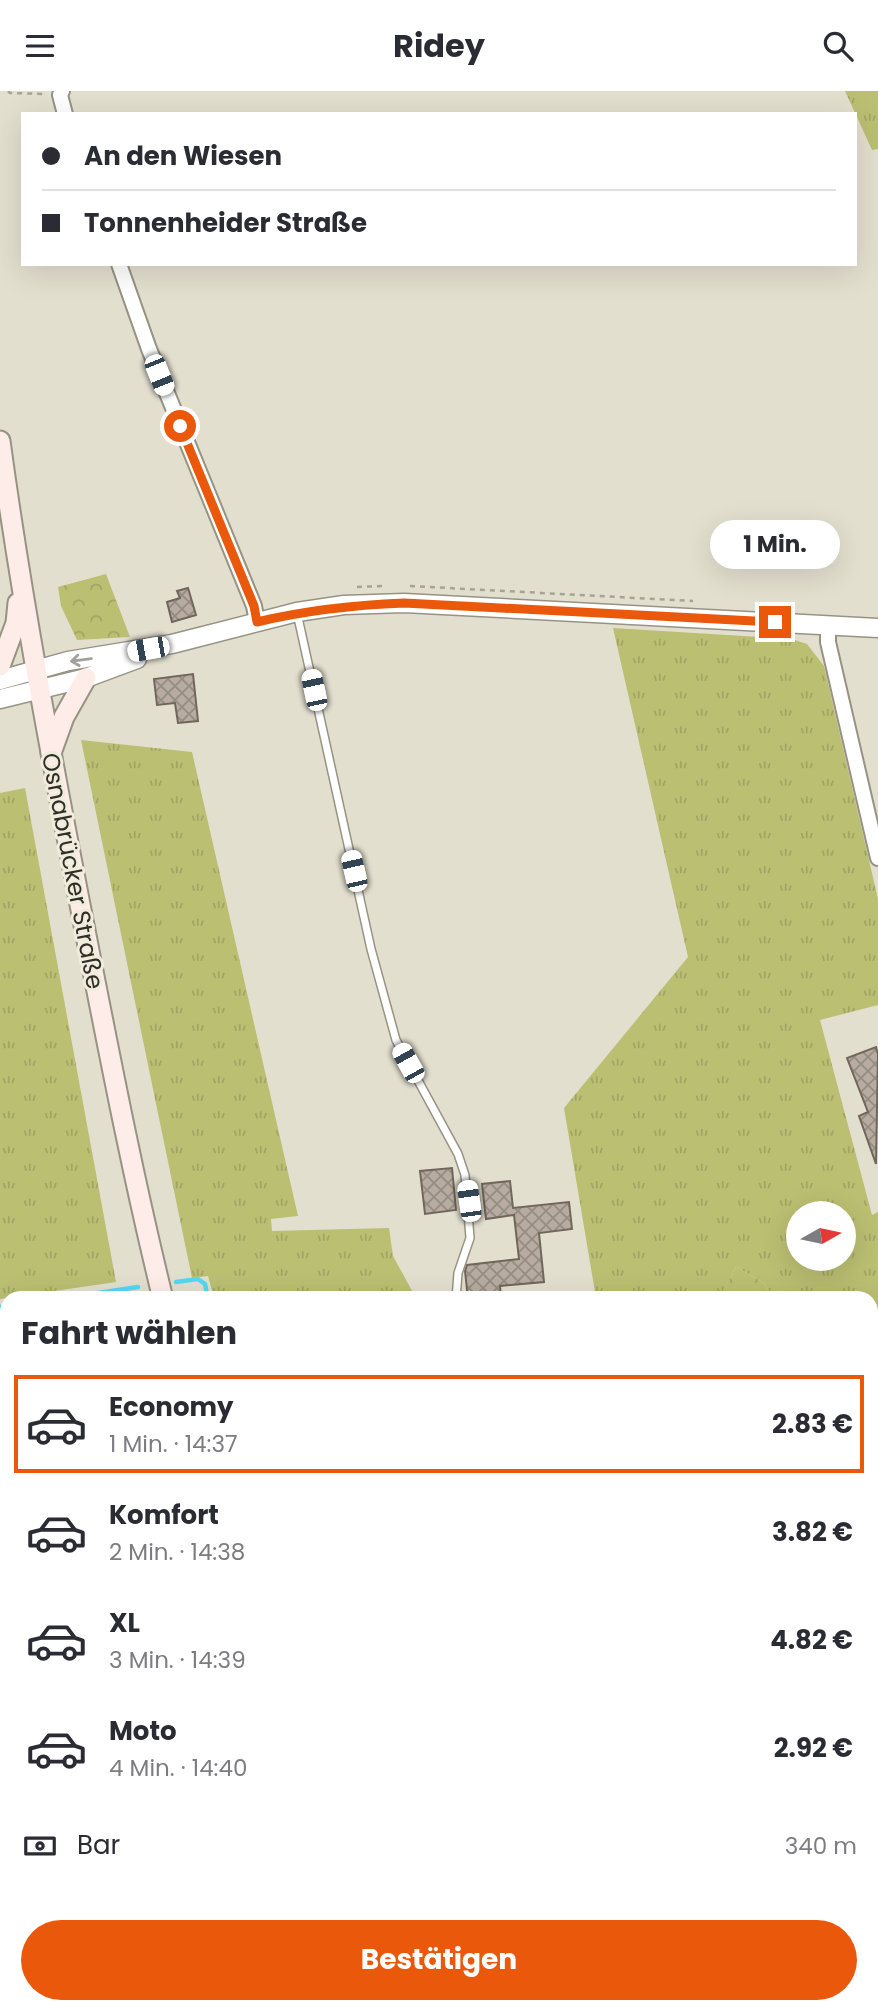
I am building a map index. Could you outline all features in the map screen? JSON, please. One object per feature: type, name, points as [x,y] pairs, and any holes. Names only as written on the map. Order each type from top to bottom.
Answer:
[{"type":"main road","name":"Osnabrücker Straße","points":[[0,441],[50,754],[123,1123],[161,1291]]},
{"type":"main road","points":[[0,666],[16,623],[20,577]]},
{"type":"main road","points":[[50,754],[64,717],[86,678]]},
{"type":"street","points":[[61,93],[65,112]]},
{"type":"street","points":[[119,266],[149,349],[254,606],[257,622]]},
{"type":"street","points":[[0,680],[36,669],[172,644],[297,612],[344,605],[404,603],[878,628]]},
{"type":"street","points":[[828,625],[828,642],[878,858]]},
{"type":"street","points":[[0,699],[86,678],[172,644]]},
{"type":"lane","points":[[297,612],[370,949],[396,1040],[458,1154],[465,1175],[470,1238],[458,1273],[457,1291]]},
{"type":"path","points":[[8,91],[61,93]]},
{"type":"green space","points":[[845,91],[878,91],[878,149],[872,150],[857,112]]},
{"type":"green space","points":[[106,574],[130,637],[77,640],[61,606],[58,587]]},
{"type":"green space","points":[[613,628],[792,639],[807,644],[824,666],[878,899],[878,1005],[820,1020],[872,1215],[878,1212],[878,1291],[769,1291],[764,1283],[736,1267],[723,1291],[595,1291],[564,1108],[688,957]]},
{"type":"green space","points":[[81,740],[192,752],[298,1216],[271,1219],[272,1231],[389,1228],[393,1256],[412,1291],[212,1291],[208,1276],[192,1278]]},
{"type":"green space","points":[[25,788],[116,1282],[55,1291],[0,1291],[0,793]]},
{"type":"green space","points":[[736,1267],[764,1283],[769,1291],[723,1291]]},
{"type":"building","points":[[188,588],[196,615],[172,622],[167,602],[180,598],[177,591]]},
{"type":"building","points":[[193,674],[198,721],[178,723],[175,703],[157,705],[154,679]]},
{"type":"building","points":[[876,1047],[876,1164],[859,1116],[868,1112],[847,1058]]},
{"type":"building","points":[[452,1168],[456,1210],[425,1214],[420,1171]]},
{"type":"building","points":[[510,1181],[513,1208],[569,1202],[572,1229],[539,1233],[544,1282],[500,1286],[500,1291],[467,1291],[467,1265],[519,1259],[514,1215],[486,1219],[482,1184]]},
{"type":"waterway","points":[[176,1282],[198,1279],[205,1284],[206,1291]]},
{"type":"waterway","points":[[111,1291],[138,1287]]},
{"type":"route","points":[[180,426],[254,606],[257,622],[297,612],[344,605],[404,603],[775,622]]}]
